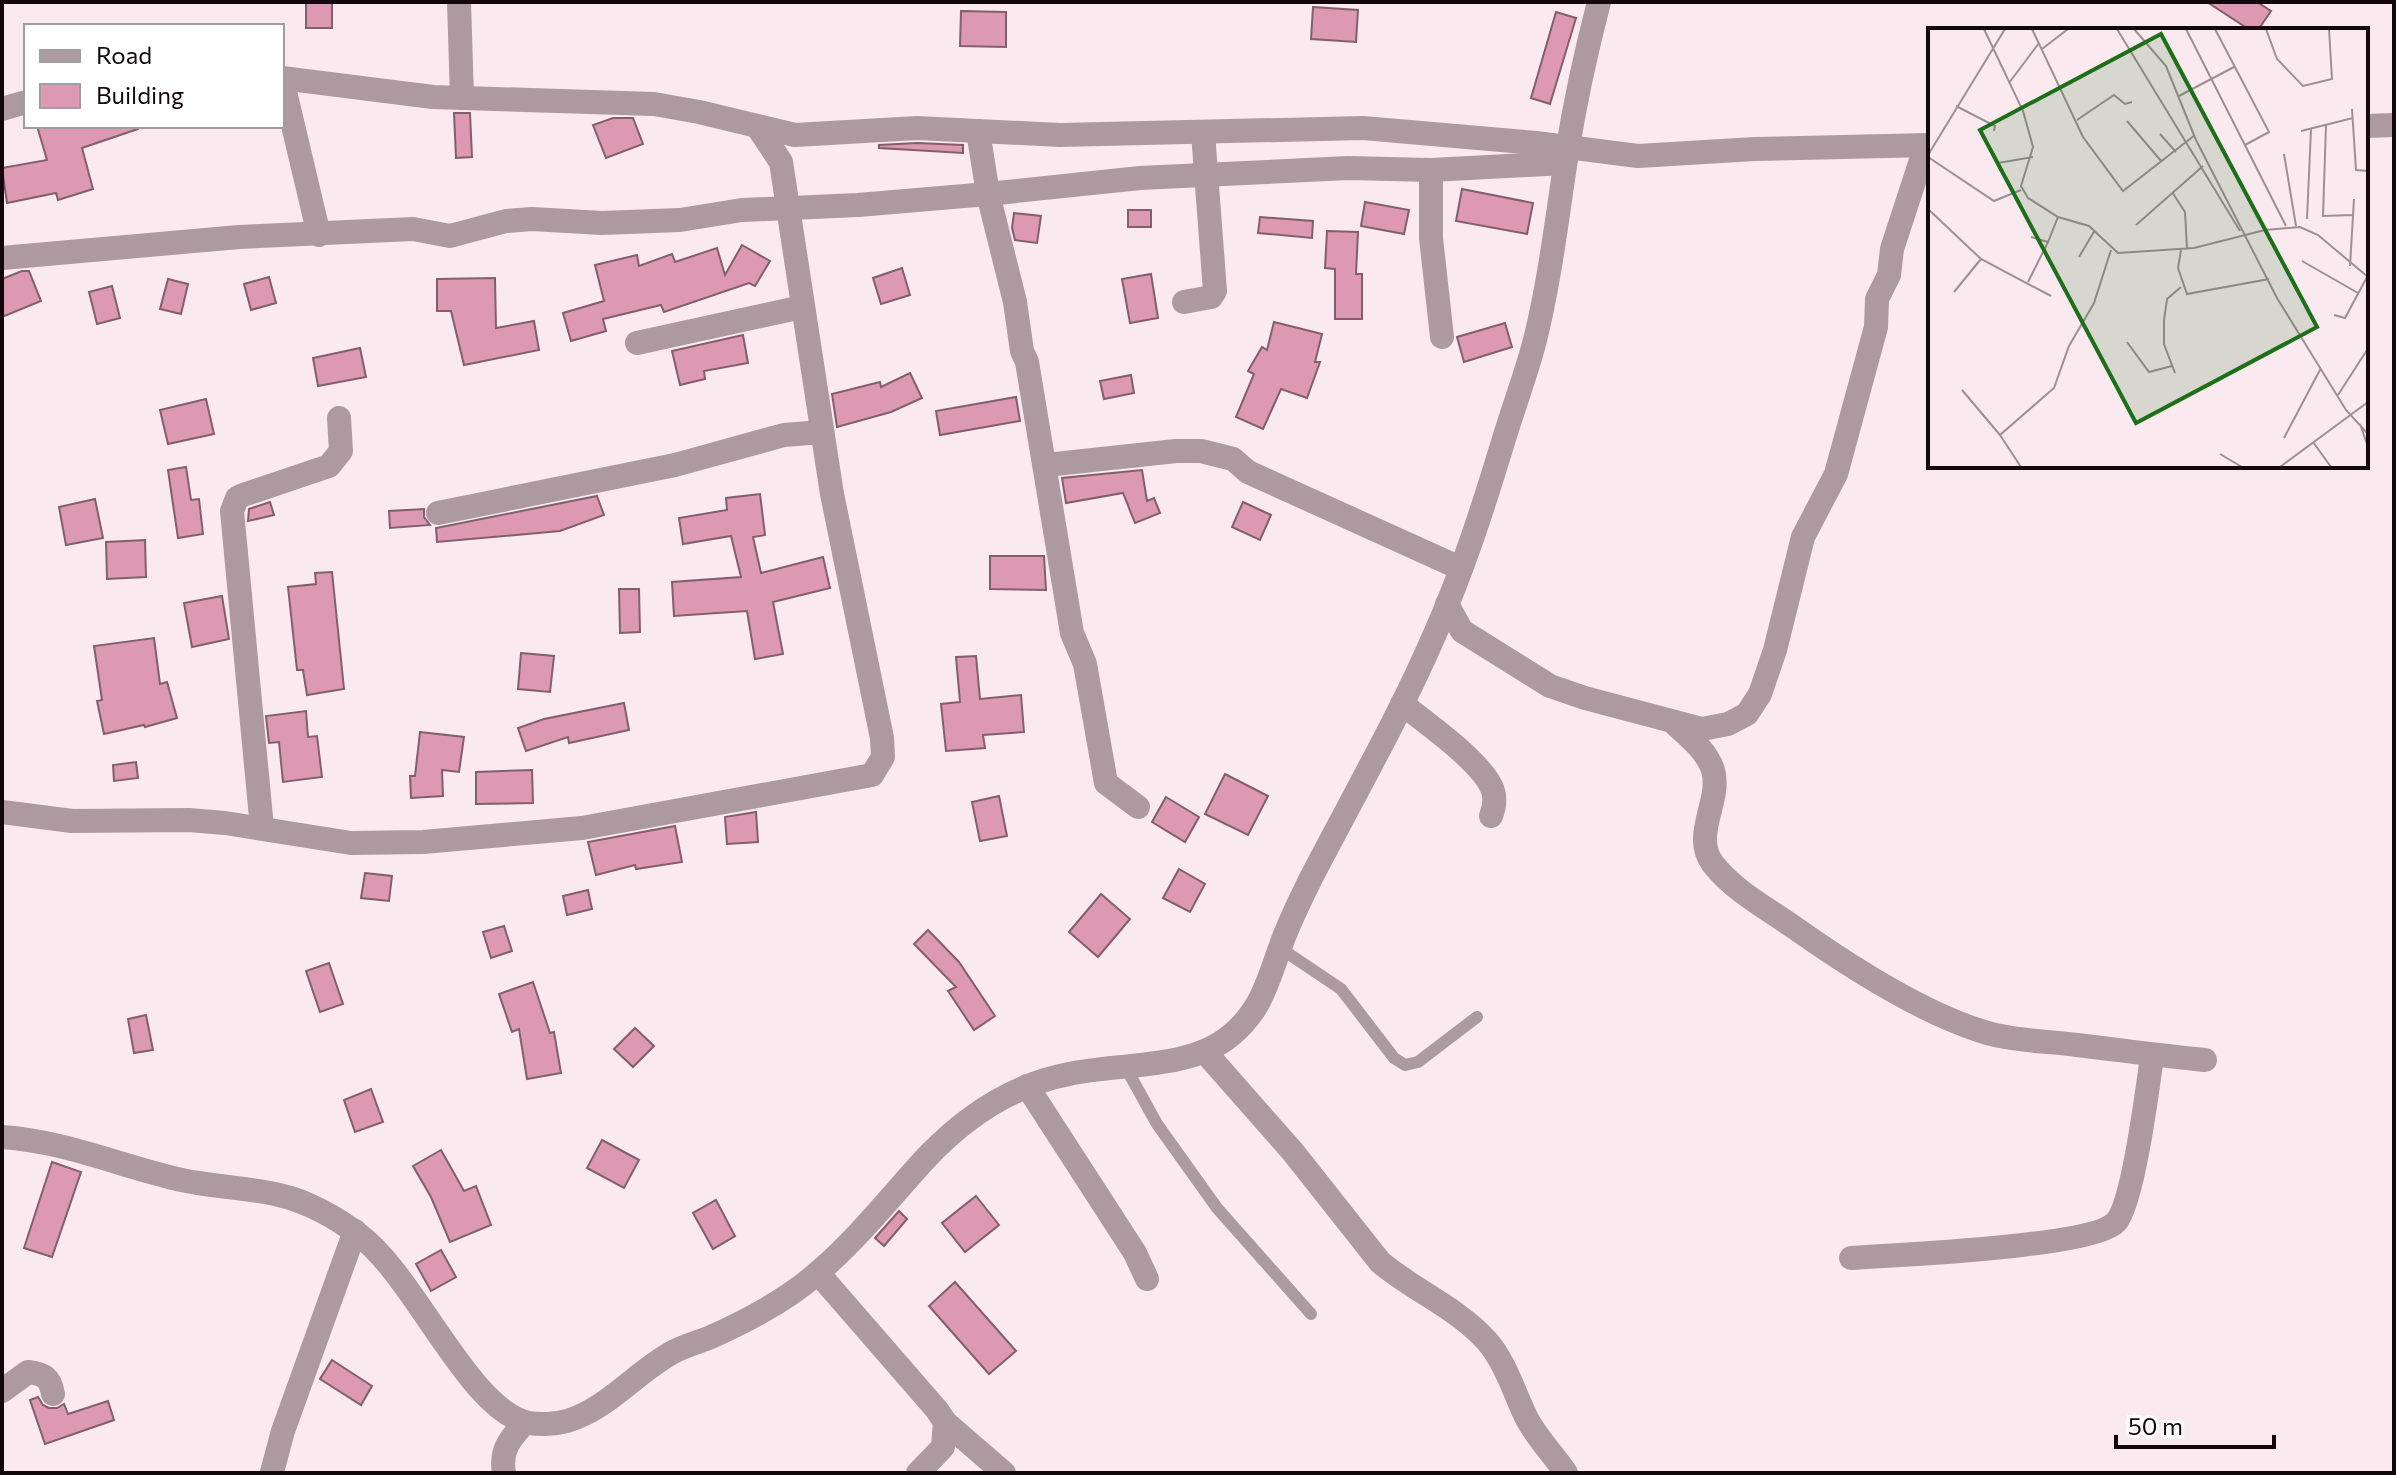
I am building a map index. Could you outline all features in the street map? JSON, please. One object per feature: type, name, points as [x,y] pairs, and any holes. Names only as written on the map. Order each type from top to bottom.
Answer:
[{"type":"street","points":[[459,2],[462,98]]},
{"type":"street","points":[[2,1137],[62,1146],[186,1181],[288,1197],[355,1231],[380,1252],[496,1408],[524,1423],[543,1424],[569,1421],[598,1405],[644,1370],[677,1350],[716,1335],[756,1314],[818,1273],[956,1129],[983,1107],[1027,1086],[1070,1073],[1126,1068],[1205,1052],[1229,1037],[1250,1016],[1267,989],[1280,948],[1303,895],[1433,639],[1480,515],[1534,345],[1545,295],[1566,155],[1599,2]]},
{"type":"street","points":[[284,79],[433,97],[654,104],[795,135],[887,129],[1060,135],[1363,128],[1429,132],[1566,155]]},
{"type":"street","points":[[284,87],[319,235]]},
{"type":"street","points":[[2,109],[24,103]]},
{"type":"street","points":[[2368,126],[2394,125]]},
{"type":"street","points":[[2,812],[72,821],[189,820],[351,843],[423,842],[582,828],[872,775],[883,757],[882,738],[822,432],[781,162],[759,129]]},
{"type":"street","points":[[978,131],[988,194],[1027,362],[1072,633],[1085,664],[1106,783],[1138,807]]},
{"type":"street","points":[[1184,302],[1211,297],[1215,291],[1203,133]]},
{"type":"street","points":[[781,162],[795,135]]},
{"type":"street","points":[[2,258],[239,237],[413,229],[450,236],[506,221],[653,222],[787,206],[858,205],[1206,174],[1348,168],[1431,170],[1566,155],[1638,156],[1755,149],[1928,145],[1915,175],[1892,249],[1889,275],[1877,299],[1876,327],[1836,474],[1803,537],[1789,601],[1760,694],[1747,714],[1728,724],[1702,729],[1675,724],[1550,686],[1462,631],[1447,604]]},
{"type":"street","points":[[1890,146],[1915,175]]},
{"type":"street","points":[[1431,170],[1431,252],[1442,337]]},
{"type":"street","points":[[637,343],[802,307]]},
{"type":"street","points":[[262,828],[232,511],[237,498],[243,495],[329,466],[341,451],[339,418]]},
{"type":"street","points":[[438,513],[675,465],[784,435],[822,432]]},
{"type":"street","points":[[1046,465],[1176,451],[1218,453],[1233,459],[1248,472],[1460,568]]},
{"type":"street","points":[[1433,639],[1462,631]]},
{"type":"street","points":[[1402,704],[1458,749],[1487,780],[1493,790],[1495,804],[1491,816]]},
{"type":"street","points":[[1675,724],[1700,748],[1713,769],[1715,791],[1706,824],[1705,845],[1711,863],[1734,885],[1819,945],[1903,994],[1984,1032],[2152,1056],[2205,1060]]},
{"type":"street","points":[[1205,1052],[1293,1152],[1380,1262],[1488,1341],[1535,1433],[1566,1473]]},
{"type":"street","points":[[1851,1258],[2048,1243],[2102,1230],[2116,1222],[2138,1147],[2152,1056]]},
{"type":"street","points":[[1027,1086],[1135,1253],[1147,1279]]},
{"type":"street","points":[[272,1472],[283,1431],[355,1231]]},
{"type":"street","points":[[818,1273],[945,1422],[1004,1473]]},
{"type":"street","points":[[2,1391],[28,1372],[43,1374],[51,1382],[53,1394]]},
{"type":"street","points":[[918,1473],[943,1447],[945,1422]]},
{"type":"street","points":[[504,1473],[502,1461],[506,1444],[524,1423]]},
{"type":"lane","points":[[1280,948],[1341,989],[1394,1058],[1405,1065],[1418,1062],[1477,1017]]},
{"type":"lane","points":[[1126,1068],[1157,1124],[1217,1208],[1311,1314]]},
{"type":"building","points":[[306,2],[332,2],[332,28],[306,28]]},
{"type":"building","points":[[2207,2],[2257,2],[2271,11],[2259,28],[2247,28]]},
{"type":"building","points":[[1313,7],[1358,10],[1356,42],[1311,39]]},
{"type":"building","points":[[961,11],[1006,12],[1006,47],[960,46]]},
{"type":"building","points":[[1556,12],[1576,18],[1550,104],[1531,98]]},
{"type":"building","points":[[454,113],[470,113],[472,157],[456,158]]},
{"type":"building","points":[[613,118],[633,118],[643,144],[606,158],[593,125]]},
{"type":"building","points":[[38,128],[138,128],[82,148],[93,189],[58,200],[56,193],[7,203],[2,168],[47,160]]},
{"type":"building","points":[[879,145],[963,145],[963,153],[879,148]]},
{"type":"building","points":[[1462,189],[1533,203],[1527,234],[1456,221]]},
{"type":"building","points":[[1365,202],[1409,210],[1404,234],[1361,226]]},
{"type":"building","points":[[1128,210],[1151,210],[1151,227],[1128,227]]},
{"type":"building","points":[[1014,213],[1041,216],[1037,243],[1015,240],[1012,228]]},
{"type":"building","points":[[1260,217],[1313,221],[1312,238],[1258,233]]},
{"type":"building","points":[[1327,231],[1358,232],[1356,274],[1362,274],[1362,319],[1335,319],[1335,269],[1325,268]]},
{"type":"building","points":[[742,245],[770,261],[755,286],[749,283],[664,312],[661,305],[603,319],[606,331],[571,341],[563,313],[604,301],[595,265],[637,255],[639,266],[672,254],[675,262],[717,248],[725,275]]},
{"type":"building","points":[[902,268],[910,295],[881,304],[873,278]]},
{"type":"building","points":[[29,271],[41,301],[2,317],[2,279]]},
{"type":"building","points":[[1151,274],[1158,318],[1130,323],[1122,279]]},
{"type":"building","points":[[269,277],[276,303],[251,310],[244,284]]},
{"type":"building","points":[[495,278],[496,328],[534,321],[539,350],[464,365],[451,311],[437,311],[437,279]]},
{"type":"building","points":[[168,279],[188,284],[181,314],[160,309]]},
{"type":"building","points":[[112,286],[120,318],[97,324],[89,292]]},
{"type":"building","points":[[1274,322],[1322,334],[1315,362],[1320,362],[1307,398],[1281,389],[1263,429],[1236,417],[1254,374],[1248,371],[1262,347],[1267,350]]},
{"type":"building","points":[[1505,323],[1512,347],[1464,362],[1457,337]]},
{"type":"building","points":[[743,335],[748,363],[704,371],[705,379],[680,385],[672,351]]},
{"type":"building","points":[[360,348],[366,377],[318,386],[313,358]]},
{"type":"building","points":[[910,373],[922,398],[891,412],[837,427],[832,394],[880,382],[881,387]]},
{"type":"building","points":[[1131,375],[1134,393],[1104,399],[1100,381]]},
{"type":"building","points":[[1016,397],[1020,421],[940,435],[936,411]]},
{"type":"building","points":[[206,399],[214,434],[168,444],[160,410]]},
{"type":"building","points":[[186,467],[191,500],[199,499],[203,534],[178,538],[168,470]]},
{"type":"building","points":[[1142,470],[1147,501],[1154,498],[1160,513],[1135,523],[1123,493],[1066,503],[1062,478]]},
{"type":"building","points":[[760,494],[765,535],[753,537],[761,573],[823,557],[830,588],[773,602],[783,654],[755,659],[747,611],[674,616],[672,582],[741,577],[731,536],[683,544],[679,518],[727,510],[726,498]]},
{"type":"building","points":[[597,496],[604,515],[560,531],[437,542],[436,528]]},
{"type":"building","points":[[95,499],[103,538],[66,545],[59,507]]},
{"type":"building","points":[[270,502],[274,515],[248,521],[249,509]]},
{"type":"building","points":[[1243,502],[1271,515],[1260,540],[1232,527]]},
{"type":"building","points":[[424,509],[424,517],[430,525],[390,528],[389,511]]},
{"type":"building","points":[[145,540],[146,577],[107,579],[106,542]]},
{"type":"building","points":[[990,556],[1044,556],[1046,590],[990,589]]},
{"type":"building","points":[[332,572],[344,689],[307,695],[303,670],[297,670],[288,587],[316,584],[315,573]]},
{"type":"building","points":[[619,589],[639,589],[640,632],[620,633]]},
{"type":"building","points":[[222,596],[229,639],[192,647],[184,603]]},
{"type":"building","points":[[154,638],[160,684],[167,682],[177,718],[104,734],[97,701],[102,700],[94,646]]},
{"type":"building","points":[[521,653],[554,656],[550,692],[518,689]]},
{"type":"building","points":[[976,656],[980,699],[1021,695],[1024,732],[983,735],[985,748],[946,751],[941,704],[960,702],[956,657]]},
{"type":"building","points":[[624,703],[629,730],[569,743],[568,737],[526,751],[518,728],[544,719]]},
{"type":"building","points":[[306,711],[308,737],[317,736],[322,777],[283,782],[279,742],[269,743],[266,716]]},
{"type":"building","points":[[420,732],[464,737],[459,772],[442,770],[443,796],[411,798],[410,776],[415,776]]},
{"type":"building","points":[[136,762],[138,778],[114,781],[113,765]]},
{"type":"building","points":[[532,770],[533,803],[476,804],[476,772]]},
{"type":"building","points":[[1225,774],[1268,796],[1248,835],[1205,814]]},
{"type":"building","points":[[999,796],[1007,836],[980,841],[972,802]]},
{"type":"building","points":[[1166,797],[1199,817],[1185,842],[1152,822]]},
{"type":"building","points":[[756,812],[758,842],[727,844],[725,817]]},
{"type":"building","points":[[675,826],[682,862],[636,869],[635,865],[596,875],[588,842]]},
{"type":"building","points":[[1179,869],[1205,884],[1190,912],[1163,898]]},
{"type":"building","points":[[365,873],[392,876],[389,901],[361,898]]},
{"type":"building","points":[[588,890],[592,909],[567,915],[563,896]]},
{"type":"building","points":[[1101,894],[1130,919],[1098,957],[1069,932]]},
{"type":"building","points":[[504,926],[512,951],[491,958],[483,932]]},
{"type":"building","points":[[928,930],[959,962],[995,1016],[974,1030],[948,991],[956,987],[914,944]]},
{"type":"building","points":[[329,963],[343,1004],[320,1012],[306,971]]},
{"type":"building","points":[[533,982],[550,1033],[554,1032],[561,1073],[527,1079],[519,1029],[512,1032],[499,994]]},
{"type":"building","points":[[146,1015],[153,1050],[134,1053],[128,1019]]},
{"type":"building","points":[[635,1028],[654,1046],[633,1067],[614,1049]]},
{"type":"building","points":[[371,1089],[383,1122],[355,1132],[344,1100]]},
{"type":"building","points":[[602,1140],[639,1160],[624,1188],[587,1168]]},
{"type":"building","points":[[441,1150],[464,1191],[476,1186],[491,1225],[450,1242],[431,1197],[413,1166]]},
{"type":"building","points":[[52,1162],[81,1172],[52,1257],[24,1248]]},
{"type":"building","points":[[976,1196],[999,1225],[965,1252],[942,1223]]},
{"type":"building","points":[[716,1200],[735,1236],[713,1249],[693,1213]]},
{"type":"building","points":[[899,1211],[907,1219],[884,1246],[875,1238]]},
{"type":"building","points":[[441,1250],[456,1277],[431,1291],[416,1264]]},
{"type":"building","points":[[955,1282],[1016,1351],[989,1374],[929,1306]]},
{"type":"building","points":[[332,1360],[372,1386],[361,1405],[320,1379]]},
{"type":"building","points":[[38,1397],[49,1408],[64,1404],[68,1414],[108,1401],[114,1420],[45,1444],[30,1400]]}]
